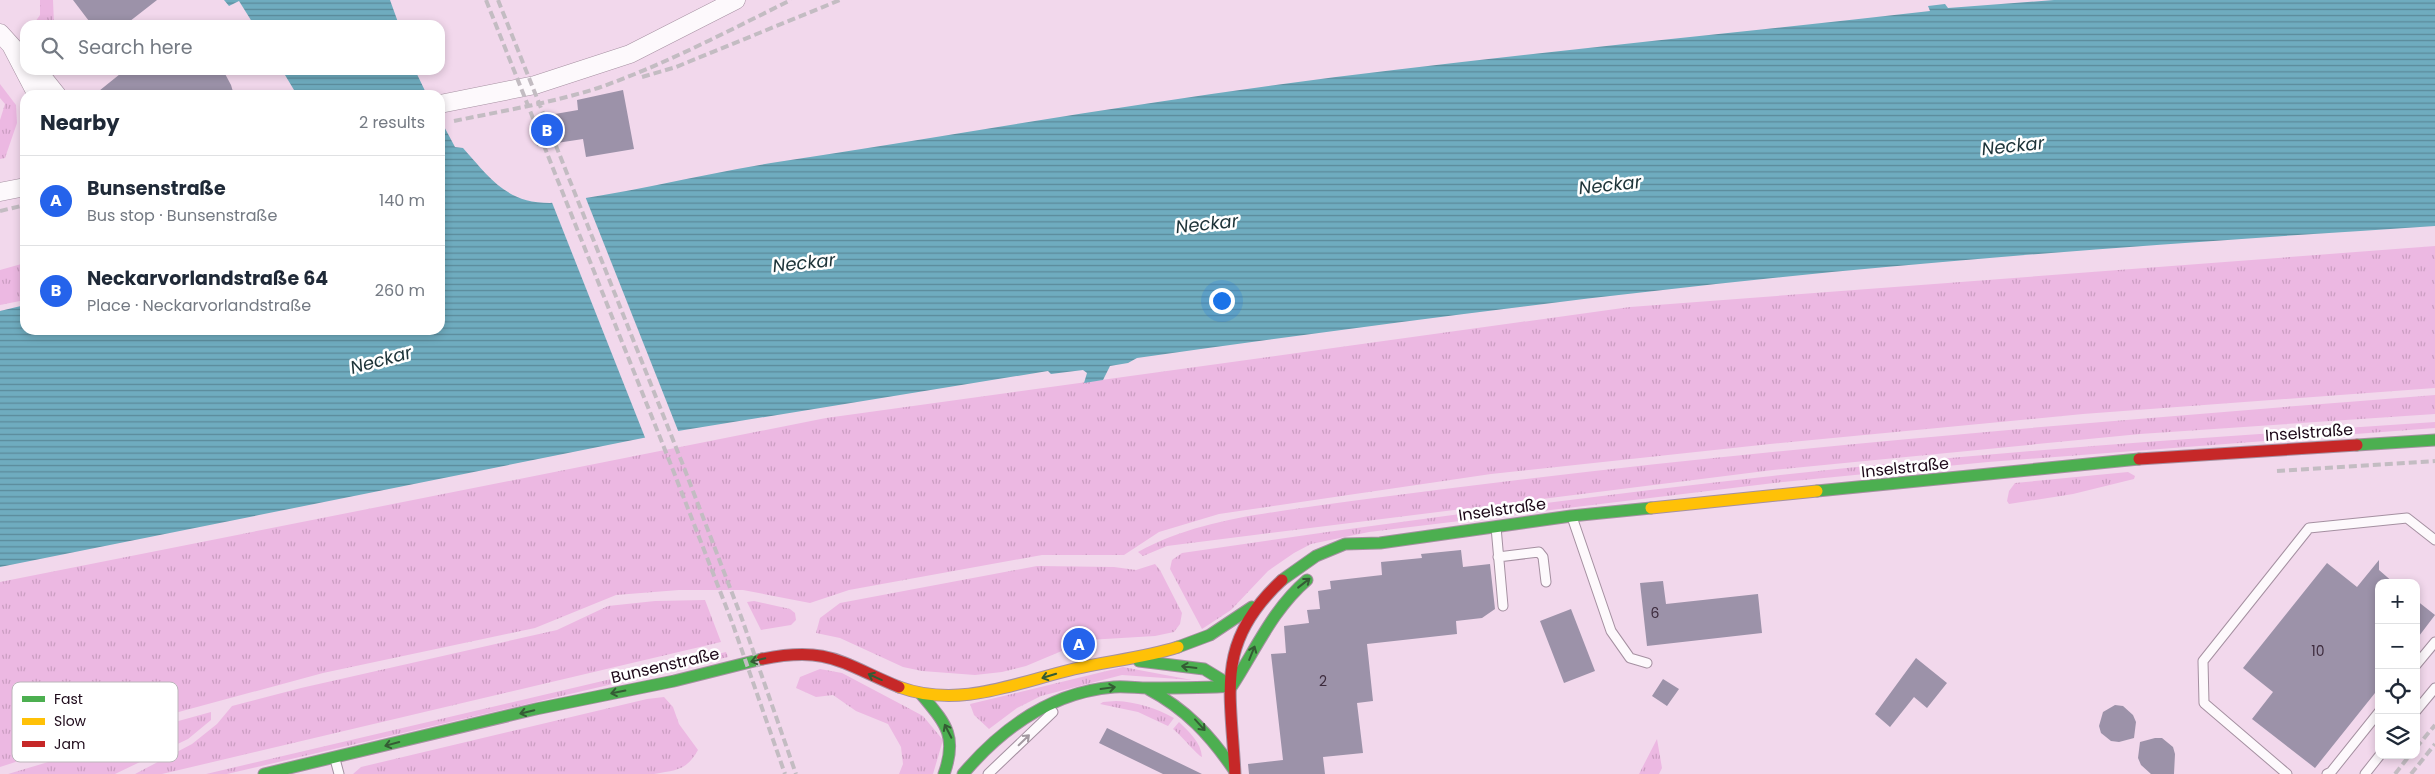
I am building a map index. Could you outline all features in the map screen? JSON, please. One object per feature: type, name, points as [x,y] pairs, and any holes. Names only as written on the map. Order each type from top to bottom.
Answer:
[{"type":"street","points":[[445,103],[535,85],[630,54],[736,0]]},
{"type":"street","points":[[0,33],[20,55]]},
{"type":"street","points":[[12,47],[20,62]]},
{"type":"street","points":[[27,75],[34,90]]},
{"type":"street","points":[[41,75],[53,90]]},
{"type":"street","points":[[0,192],[20,188]]},
{"type":"street","name":"Inselstraße","points":[[1235,772],[1230,669],[1232,653],[1241,631],[1259,602],[1289,575],[1328,550],[1350,543],[1380,543],[1572,516],[2152,458],[2435,440]]},
{"type":"street","name":"Inselstraße","points":[[1351,557],[1380,543]]},
{"type":"street","points":[[962,774],[996,737],[1030,712],[1070,696],[1111,687],[1201,689],[1232,686],[1248,663],[1270,618],[1291,594],[1320,571]]},
{"type":"street","name":"Bunsenstraße","points":[[264,774],[439,731],[661,684],[766,658],[821,654],[836,658],[875,677],[921,694],[948,698],[967,697],[1012,687],[1070,670],[1128,660],[1201,640],[1217,632],[1259,602]]},
{"type":"street","name":"Bunsenstraße","points":[[1128,660],[1204,669],[1232,686]]},
{"type":"street","points":[[1146,688],[1190,714],[1209,734],[1235,772]]},
{"type":"street","points":[[921,694],[949,730],[952,742],[944,774]]},
{"type":"lane","points":[[1572,516],[1612,631],[1630,658],[1647,663]]},
{"type":"lane","points":[[2287,774],[2204,703],[2203,660],[2309,528],[2407,518],[2435,540]]},
{"type":"lane","points":[[1496,526],[1503,606]]},
{"type":"lane","points":[[1498,557],[1539,552],[1543,557],[1546,582]]},
{"type":"lane","points":[[2420,660],[2435,642]]},
{"type":"lane","points":[[2420,706],[2435,688]]},
{"type":"lane","points":[[988,774],[1070,696]]},
{"type":"lane","points":[[2327,774],[2331,772],[2377,714]]},
{"type":"lane","points":[[335,758],[338,774]]},
{"type":"lane","points":[[2365,774],[2377,759]]},
{"type":"green space","points":[[40,0],[53,0],[54,20],[36,20],[40,15]]},
{"type":"green space","points":[[0,84],[16,105],[17,123],[5,158],[0,159],[0,120],[5,104],[0,98]]},
{"type":"green space","points":[[2435,246],[2435,388],[2083,414],[1770,444],[1491,474],[1219,514],[1159,532],[1124,555],[1042,555],[849,590],[810,603],[743,590],[679,590],[616,595],[535,628],[323,673],[178,712],[178,682],[12,682],[12,762],[15,762],[0,767],[0,582],[826,418],[1630,307]]},
{"type":"green space","points":[[20,264],[20,301],[0,305],[0,270]]},
{"type":"green space","points":[[2435,395],[2435,414],[2140,434],[1773,470],[1167,546],[1143,556],[1138,552],[1180,533],[1224,521],[1336,503],[1485,484],[1841,445]]},
{"type":"green space","points":[[2435,422],[2435,428],[1988,462],[1774,483],[1369,532],[1311,544],[1294,553],[1268,571],[1231,610],[1202,629],[1170,569],[1172,560],[1182,553],[1477,512],[1698,484],[2020,452]]},
{"type":"green space","points":[[2128,472],[2135,476],[2134,479],[2073,494],[2009,504],[2007,501],[2009,491],[2015,483]]},
{"type":"green space","points":[[1155,564],[1182,613],[1180,624],[1174,632],[1155,636],[1088,640],[1026,666],[1002,672],[975,675],[922,671],[903,667],[840,638],[816,633],[820,618],[840,603],[1037,566],[1114,567],[1136,570]]},
{"type":"green space","points":[[705,600],[721,642],[162,774],[135,774],[158,762],[178,762],[178,751],[192,744],[217,724],[232,706],[301,688],[557,630],[608,606],[655,601]]},
{"type":"green space","points":[[754,601],[790,609],[795,613],[796,620],[791,625],[761,630],[747,602]]},
{"type":"green space","points":[[726,652],[728,657],[227,774],[206,774]]},
{"type":"green space","points":[[1123,667],[1192,680],[1122,675],[1041,696],[1017,708],[989,729],[974,715],[970,704]]},
{"type":"green space","points":[[820,669],[842,673],[923,716],[943,740],[933,774],[899,774],[903,764],[901,747],[888,724],[856,711],[833,695],[816,697],[796,688],[800,677]]},
{"type":"green space","points":[[664,697],[673,707],[679,724],[698,750],[685,766],[674,770],[654,774],[353,774],[361,767],[647,699]]},
{"type":"green space","points":[[1116,701],[1146,706],[1174,718],[1168,726],[1138,712],[1100,704]]},
{"type":"green space","points":[[211,712],[211,720],[188,739],[178,744],[178,721]]},
{"type":"green space","points":[[1179,722],[1197,742],[1202,757],[1173,729]]},
{"type":"green space","points":[[1657,739],[1662,768],[1659,774],[1639,774]]},
{"type":"green space","points":[[48,762],[140,762],[115,774],[8,774]]},
{"type":"water","points":[[224,0],[390,0],[397,20],[251,20],[239,1],[229,6]]},
{"type":"water","name":"Neckar","points":[[2054,0],[2435,0],[2435,226],[2092,250],[1792,276],[1511,308],[1137,358],[1128,363],[1110,366],[1103,380],[1084,383],[1087,373],[1083,370],[1051,374],[1048,371],[678,431],[0,567],[0,311],[20,306],[20,335],[445,335],[445,128],[455,147],[463,148],[500,187],[522,199],[550,203],[605,195],[771,163],[1248,89],[1443,64],[1930,11],[1928,6],[1945,4],[1948,8]]},
{"type":"water","points":[[285,75],[417,75],[425,90],[294,90]]},
{"type":"pier","points":[[585,196],[679,433],[646,440],[551,200]]},
{"type":"building","points":[[73,0],[157,0],[131,20],[88,20]]},
{"type":"building","points":[[119,75],[226,75],[232,90],[100,90]]},
{"type":"building","points":[[623,90],[634,149],[586,157],[583,139],[537,146],[532,118],[578,110],[577,100]]},
{"type":"building","points":[[1461,550],[1463,567],[1490,564],[1495,609],[1482,618],[1456,621],[1457,634],[1367,644],[1373,701],[1357,703],[1363,753],[1323,757],[1325,774],[1249,774],[1248,764],[1283,760],[1271,654],[1286,653],[1284,626],[1309,623],[1307,610],[1320,609],[1318,591],[1331,589],[1330,581],[1382,575],[1381,562],[1422,558],[1421,554]]},
{"type":"building","points":[[2379,560],[2379,570],[2389,579],[2375,579],[2375,693],[2315,768],[2252,719],[2273,692],[2243,668],[2327,563],[2357,587]]},
{"type":"building","points":[[1663,581],[1666,604],[1758,594],[1762,633],[1647,646],[1640,583]]},
{"type":"building","points":[[2420,603],[2435,615],[2420,635]]},
{"type":"building","points":[[1571,609],[1595,671],[1564,683],[1540,621]]},
{"type":"building","points":[[1916,658],[1947,683],[1927,708],[1914,697],[1890,727],[1875,714]]},
{"type":"building","points":[[1663,679],[1679,689],[1667,706],[1652,696]]},
{"type":"building","points":[[2115,705],[2123,706],[2133,715],[2136,722],[2134,738],[2119,742],[2111,741],[2101,733],[2099,726],[2103,712]]},
{"type":"building","points":[[1107,728],[1202,774],[1163,774],[1099,743]]},
{"type":"building","points":[[2162,738],[2173,747],[2175,754],[2174,774],[2151,774],[2141,765],[2138,758],[2140,742]]},
{"type":"railway","points":[[486,0],[732,622],[785,774]]},
{"type":"railway","points":[[498,0],[683,465],[742,619],[796,774]]},
{"type":"railway","points":[[454,121],[544,102],[598,88],[671,58],[791,0]]},
{"type":"railway","points":[[642,77],[676,67],[840,0]]},
{"type":"railway","points":[[0,211],[20,206]]},
{"type":"railway","points":[[2277,471],[2435,461]]},
{"type":"railway","points":[[2420,743],[2435,725]]},
{"type":"railway","points":[[2411,774],[2435,744]]},
{"type":"railway","points":[[2395,774],[2407,759]]},
{"type":"traffic: fast","points":[[2357,445],[2435,440]]},
{"type":"traffic: fast","points":[[1817,491],[2139,459]]},
{"type":"traffic: fast","points":[[1282,580],[1316,556],[1345,544],[1380,543],[1571,516],[1651,508]]},
{"type":"traffic: fast","points":[[1232,686],[1284,604],[1307,580]]},
{"type":"traffic: fast","points":[[1178,647],[1210,635],[1252,607]]},
{"type":"traffic: fast","points":[[264,774],[536,709],[674,681],[762,659]]},
{"type":"traffic: fast","points":[[1139,661],[1204,669],[1232,686]]},
{"type":"traffic: fast","points":[[963,774],[978,757],[1012,728],[1030,715],[1070,696],[1091,690],[1114,687],[1180,688],[1232,686]]},
{"type":"traffic: fast","points":[[1148,689],[1186,714],[1216,745],[1234,770]]},
{"type":"traffic: fast","points":[[921,694],[937,713],[947,730],[950,749],[944,774]]},
{"type":"traffic: slow","points":[[1651,508],[1817,491]]},
{"type":"traffic: slow","points":[[899,687],[921,693],[943,695],[987,692],[1074,669],[1178,647]]},
{"type":"traffic: jam","points":[[2139,459],[2357,445]]},
{"type":"traffic: jam","points":[[1235,774],[1230,693],[1236,647],[1245,625],[1260,603],[1282,580]]},
{"type":"traffic: jam","points":[[762,659],[785,655],[819,656],[834,659],[899,687]]},
{"type":"place","name":"Neckarvorlandstraße 64","points":[[547,130]]},
{"type":"place","name":"Bunsenstraße","points":[[1079,644]]}]
